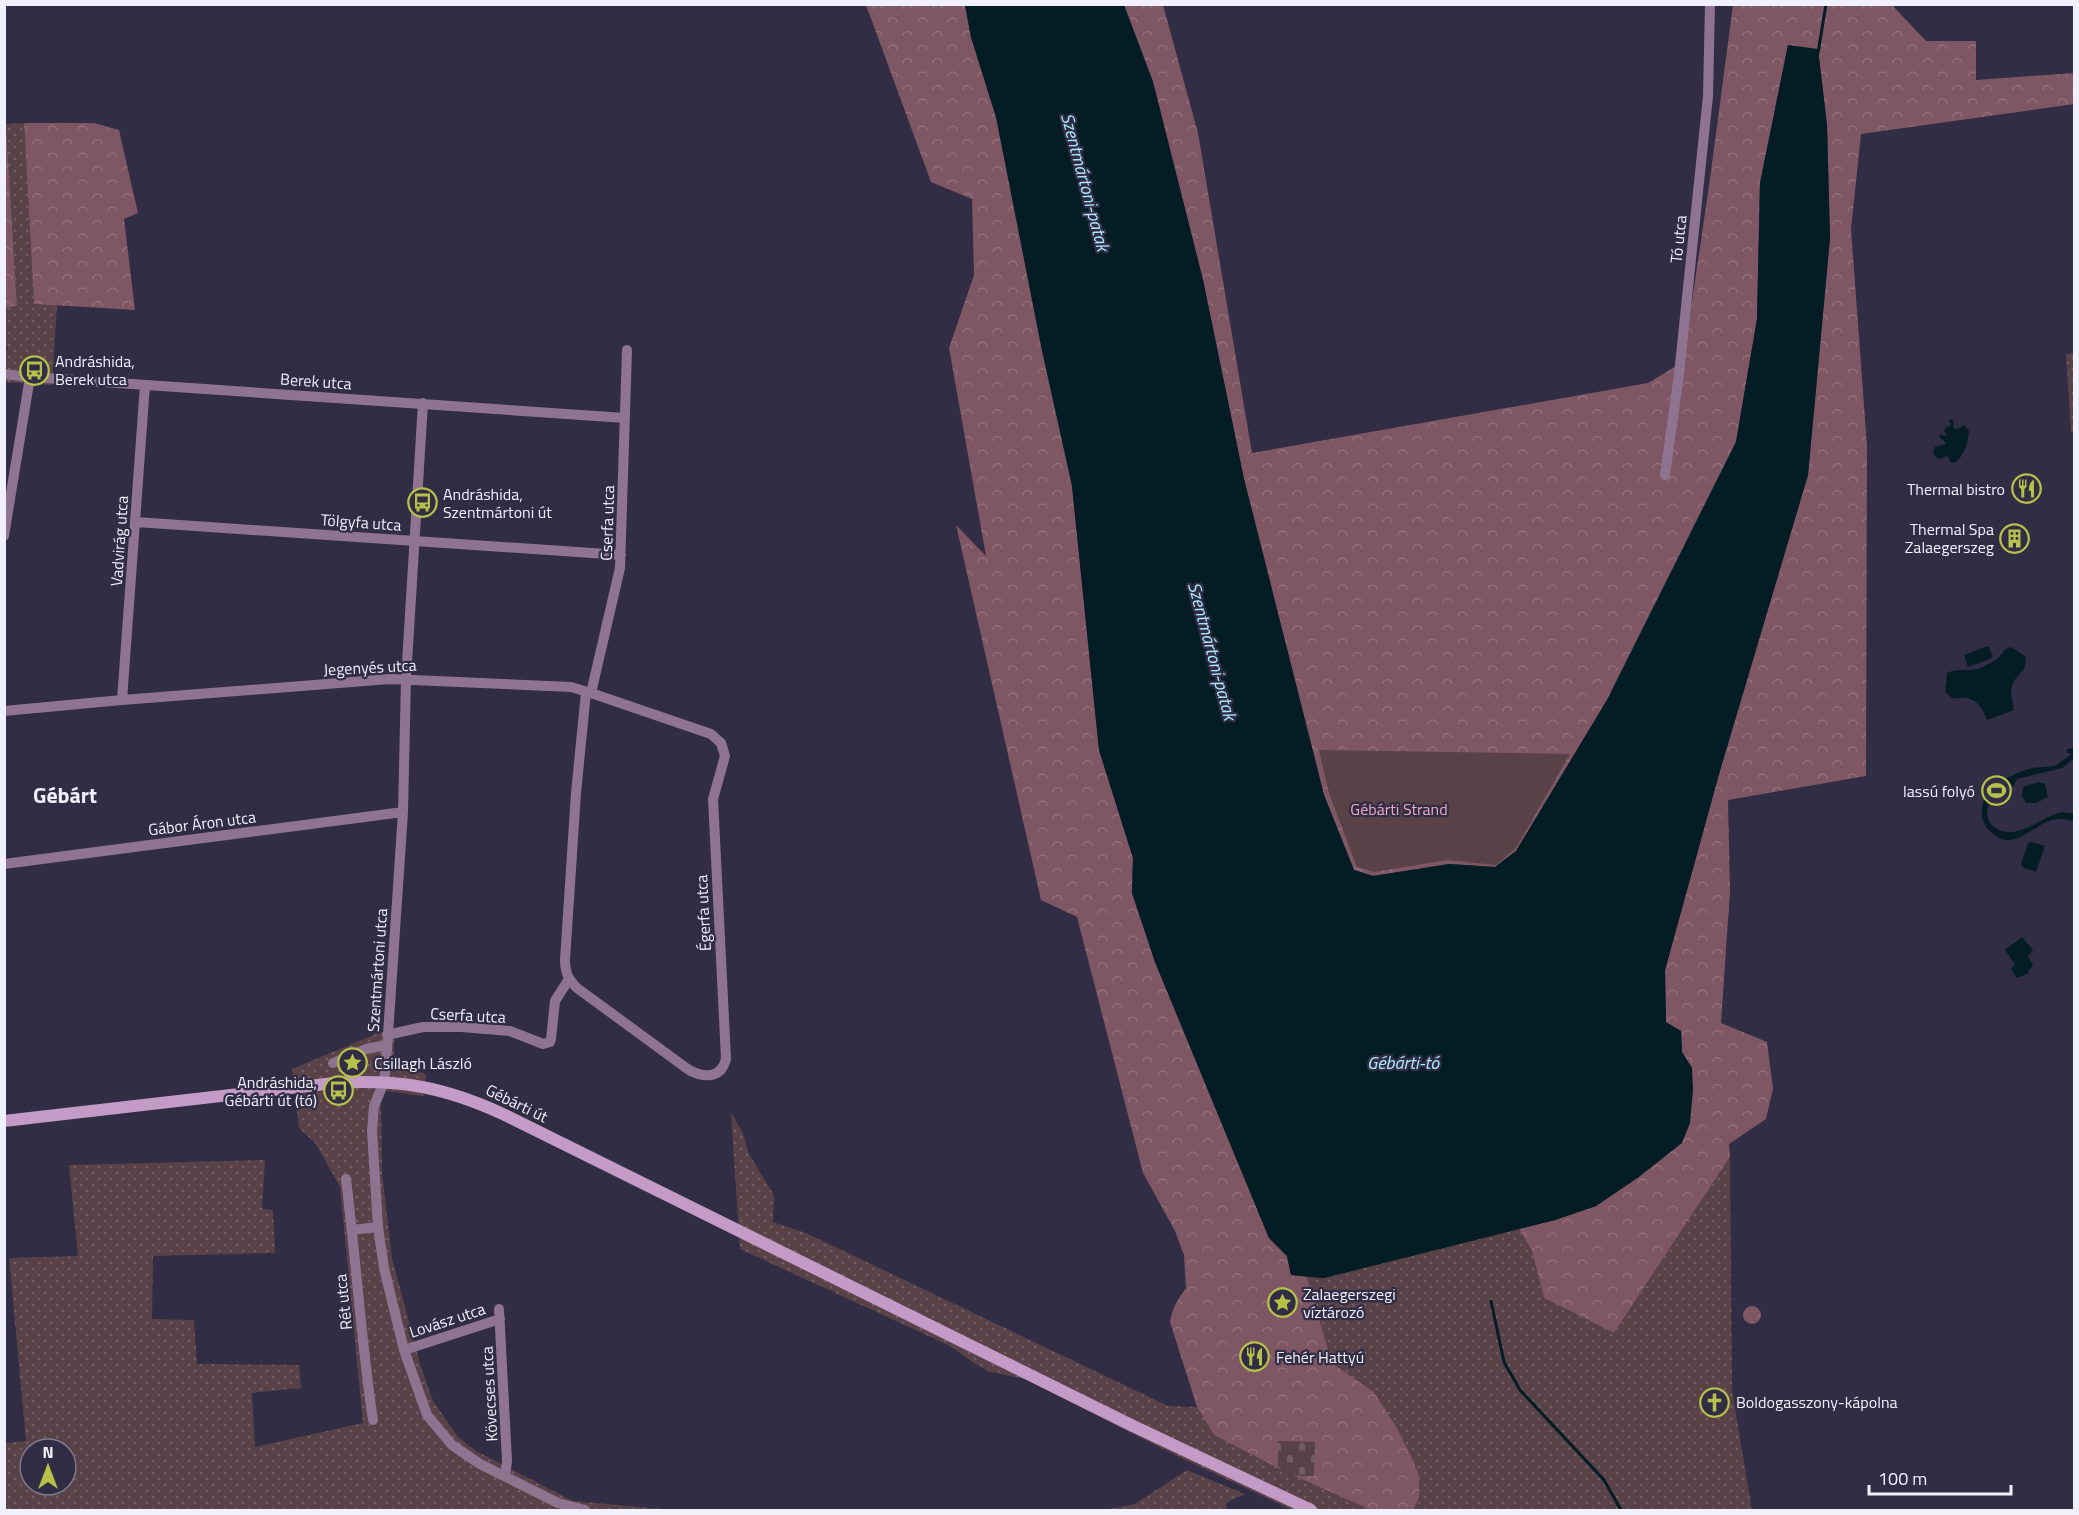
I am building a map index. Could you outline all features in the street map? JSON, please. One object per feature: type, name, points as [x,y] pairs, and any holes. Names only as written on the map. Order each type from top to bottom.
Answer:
[{"type":"main road","name":"Gébárti út","points":[[4,1120],[334,1083],[384,1082],[441,1090],[480,1103],[1311,1510]]},
{"type":"street","name":"Tó utca","points":[[1665,475],[1678,384],[1708,96],[1710,4]]},
{"type":"street","name":"Cserfa utca","points":[[387,1040],[423,1027],[510,1031],[543,1044],[547,1044],[551,1039],[555,1001],[568,979],[565,960],[583,713],[618,579],[621,555],[627,350]]},
{"type":"street","name":"Berek utca","points":[[4,374],[625,418]]},
{"type":"street","points":[[4,536],[30,377]]},
{"type":"street","name":"Vadvirág utca","points":[[122,700],[145,385]]},
{"type":"street","name":"Szentmártoni utca","points":[[423,403],[406,679],[403,812],[384,1082],[374,1106],[372,1131],[378,1227],[384,1268],[404,1350],[427,1415],[440,1432],[462,1453],[480,1464],[558,1503],[585,1510]]},
{"type":"street","name":"Tölgyfa utca","points":[[135,522],[621,555]]},
{"type":"street","name":"Jegenyés utca","points":[[4,711],[406,679],[562,686],[711,734],[724,749]]},
{"type":"street","name":"Égerfa utca","points":[[568,979],[689,1070],[703,1076],[717,1074],[724,1064],[726,1052],[712,799],[725,761],[724,749]]},
{"type":"street","name":"Gábor Áron utca","points":[[4,864],[403,812]]},
{"type":"street","points":[[333,1063],[387,1040]]},
{"type":"street","name":"Rét utca","points":[[346,1179],[355,1281],[373,1420]]},
{"type":"street","points":[[352,1230],[378,1227]]},
{"type":"street","name":"Lovász utca","points":[[404,1350],[499,1314]]},
{"type":"street","name":"Kövecses utca","points":[[499,1314],[507,1461],[505,1476]]},
{"type":"green space","points":[[866,5],[965,5],[971,37],[996,117],[1072,486],[1099,750],[1133,858],[1132,893],[1155,962],[1269,1238],[1287,1256],[1291,1275],[1307,1277],[1332,1363],[1374,1392],[1397,1428],[1412,1458],[1419,1475],[1419,1498],[1413,1510],[1371,1510],[1292,1475],[1314,1476],[1278,1441],[1278,1468],[1214,1435],[1197,1407],[1170,1322],[1172,1312],[1186,1288],[1184,1255],[1175,1231],[1143,1173],[1077,917],[1041,900],[956,525],[986,556],[949,348],[974,275],[972,199],[931,182]]},
{"type":"green space","points":[[1124,5],[1163,5],[1198,133],[1252,453],[1648,383],[1683,362],[1733,5],[1892,5],[1926,41],[1976,41],[1976,80],[2074,73],[2074,104],[1861,134],[1851,229],[1867,446],[1866,776],[1728,800],[1730,891],[1721,1023],[1767,1042],[1773,1089],[1766,1119],[1729,1144],[1730,1157],[1614,1333],[1544,1298],[1532,1251],[1519,1229],[1596,1206],[1640,1176],[1692,1068],[1682,1052],[1681,1031],[1666,1023],[1665,970],[1719,774],[1808,475],[1830,238],[1827,125],[1818,50],[1788,45],[1760,183],[1757,319],[1736,442],[1607,700],[1516,851],[1495,867],[1449,864],[1373,876],[1354,870],[1324,795],[1244,479],[1203,280],[1153,82]]},
{"type":"green space","points":[[24,123],[34,304],[57,305],[52,385],[5,382],[5,351],[8,349],[5,345],[5,308],[17,306],[5,124]]},
{"type":"green space","points":[[24,123],[94,123],[119,130],[138,213],[124,219],[135,310],[34,304]]},
{"type":"green space","points":[[5,128],[17,306],[5,308]]},
{"type":"green space","points":[[2074,353],[2074,432],[2071,433],[2066,354]]},
{"type":"green space","name":"Gébárti Strand","points":[[1319,750],[1570,754],[1516,848],[1496,865],[1447,860],[1374,872],[1357,867],[1329,793]]},
{"type":"green space","points":[[395,1029],[393,1064],[426,1074],[423,1096],[385,1091],[381,1102],[382,1173],[392,1258],[421,1367],[433,1401],[458,1437],[476,1451],[573,1501],[673,1510],[5,1510],[5,1443],[18,1442],[18,1497],[78,1497],[78,1437],[26,1437],[9,1258],[78,1256],[69,1165],[265,1160],[262,1209],[273,1210],[275,1253],[153,1256],[152,1319],[194,1320],[197,1364],[299,1365],[301,1388],[252,1393],[255,1447],[363,1423],[340,1187],[316,1144],[299,1128],[292,1069],[378,1033]]},
{"type":"green space","points":[[731,1113],[743,1133],[749,1154],[774,1195],[773,1222],[806,1233],[1168,1406],[1197,1407],[1214,1435],[1294,1476],[1371,1510],[1292,1510],[1175,1455],[1025,1379],[990,1372],[950,1346],[740,1249]]},
{"type":"green space","points":[[1730,1157],[1732,1390],[1752,1510],[1413,1510],[1419,1498],[1419,1475],[1412,1458],[1397,1428],[1374,1392],[1332,1363],[1307,1277],[1324,1278],[1519,1229],[1532,1251],[1544,1298],[1614,1333]]},
{"type":"green space","points":[[1752,1306],[1758,1309],[1761,1315],[1758,1321],[1752,1324],[1746,1321],[1743,1315],[1746,1309]]},
{"type":"green space","points":[[1278,1441],[1315,1442],[1314,1476],[1292,1475],[1278,1468]]},
{"type":"green space","points":[[1187,1470],[1245,1494],[1226,1503],[1227,1510],[1104,1510],[1135,1504]]},
{"type":"water","name":"Gébárti-tó","points":[[965,5],[1124,5],[1153,82],[1203,280],[1244,479],[1324,795],[1354,870],[1373,876],[1449,864],[1495,867],[1516,851],[1607,700],[1736,442],[1757,319],[1760,183],[1788,45],[1818,49],[1827,125],[1830,238],[1808,475],[1719,774],[1665,970],[1666,1022],[1681,1031],[1682,1052],[1692,1068],[1690,1123],[1682,1143],[1640,1176],[1596,1206],[1555,1220],[1324,1278],[1291,1275],[1287,1256],[1269,1238],[1155,962],[1132,893],[1133,858],[1099,750],[1072,486],[1042,351],[996,117],[971,37]]},
{"type":"water","points":[[1949,419],[1954,421],[1953,428],[1957,429],[1964,425],[1969,431],[1965,449],[1954,463],[1950,462],[1948,456],[1938,459],[1933,453],[1935,447],[1946,444],[1939,437],[1940,435],[1947,436],[1944,431],[1946,427],[1951,426]]},
{"type":"water","points":[[1988,646],[1993,656],[1968,667],[1964,655]]},
{"type":"water","points":[[2011,647],[2025,656],[2026,661],[2024,669],[2012,686],[2014,710],[1987,720],[1977,703],[1971,699],[1952,698],[1945,692],[1947,673],[1980,668],[1997,659]]},
{"type":"water","name":"lassú folyó","points":[[2074,748],[2074,758],[2062,768],[2017,779],[2013,787],[2011,783],[1994,795],[1989,802],[1987,812],[1994,827],[2010,832],[2065,812],[2074,814],[2074,821],[2051,820],[2013,840],[1997,837],[1989,830],[1982,815],[1984,799],[2007,778],[2032,768],[2055,766],[2072,754],[2068,753],[2067,749]]},
{"type":"water","points":[[2039,782],[2045,784],[2048,797],[2036,803],[2026,803],[2022,796],[2023,787]]},
{"type":"water","points":[[2028,843],[2045,846],[2036,872],[2022,867],[2021,864]]},
{"type":"water","points":[[2022,937],[2033,950],[2028,956],[2033,965],[2027,974],[2017,978],[2011,969],[2015,964],[2005,950]]},
{"type":"waterway","points":[[1818,53],[1826,4]]},
{"type":"waterway","name":"Szentmártoni-patak","points":[[1491,1301],[1504,1362],[1520,1390],[1604,1480],[1621,1510]]},
{"type":"place","name":"Andráshida, Berek utca","points":[[34,370]]},
{"type":"place","name":"Thermal bistro","points":[[2026,489]]},
{"type":"place","name":"Andráshida, Szentmártoni út","points":[[422,503]]},
{"type":"place","name":"Thermal Spa Zalaegerszeg","points":[[2015,538]]},
{"type":"place","name":"lassú folyó","points":[[1996,791]]},
{"type":"place","name":"Csillagh László","points":[[353,1063]]},
{"type":"place","name":"Andráshida, Gébárti út (tó)","points":[[338,1091]]},
{"type":"place","name":"Zalaegerszegi víztározó","points":[[1282,1303]]},
{"type":"place","name":"Fehér Hattyú","points":[[1255,1357]]},
{"type":"place","name":"Boldogasszony-kápolna","points":[[1715,1402]]},
{"type":"district","name":"Gébárt","points":[[65,795]]}]
